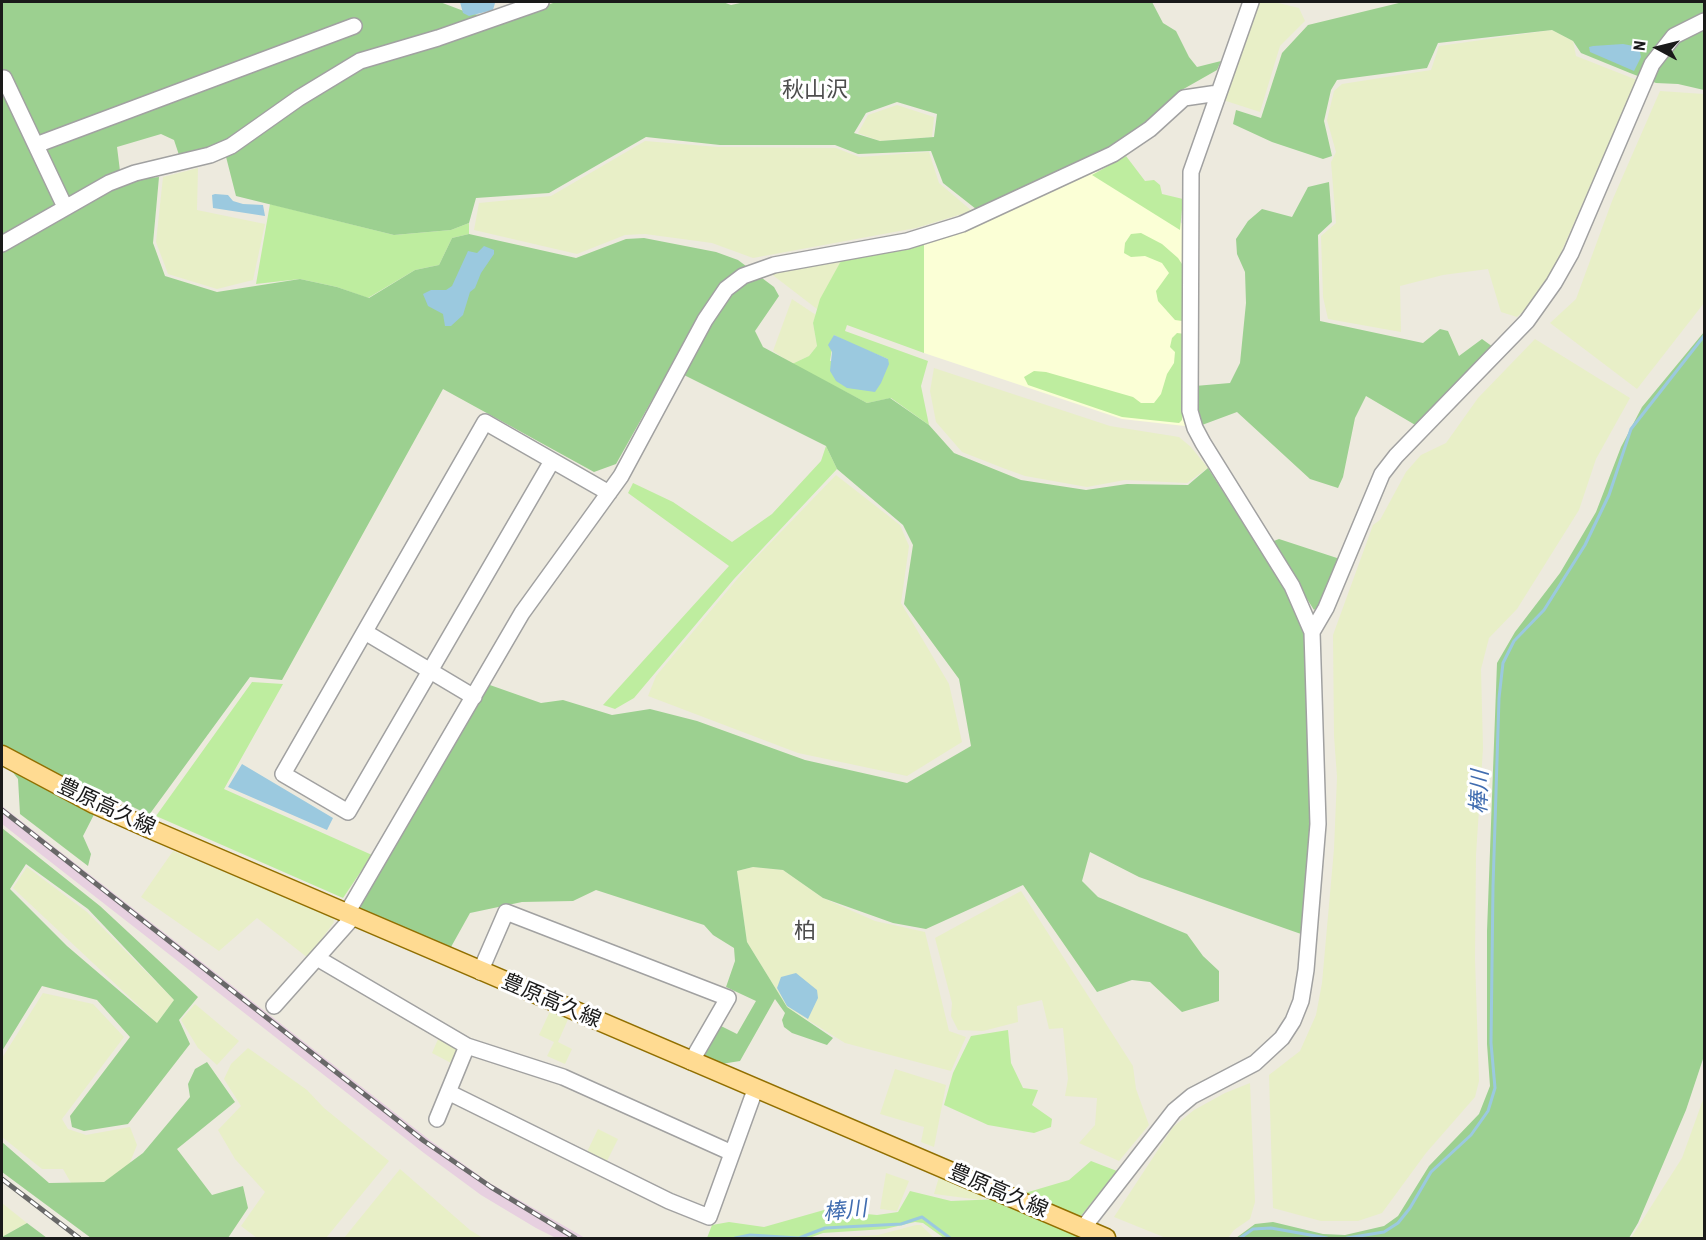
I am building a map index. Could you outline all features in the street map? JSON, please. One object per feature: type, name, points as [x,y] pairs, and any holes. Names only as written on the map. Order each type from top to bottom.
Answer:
[{"type":"main road","name":"豊原高久線","points":[[2,755],[94,804],[480,972],[1106,1239]]},
{"type":"street","points":[[2,244],[120,178],[210,155],[231,146],[299,98],[360,61],[438,38],[541,2]]},
{"type":"street","points":[[1083,1228],[1174,1111],[1192,1096],[1255,1063],[1282,1038],[1293,1021],[1301,1001],[1306,970],[1319,789],[1312,633],[1292,586],[1203,443],[1190,411],[1192,286],[1190,188],[1195,158],[1251,2]]},
{"type":"street","points":[[1312,633],[1326,608],[1382,474],[1396,456],[1527,321],[1554,283],[1571,253],[1653,63],[1674,36],[1704,21]]},
{"type":"street","points":[[36,145],[354,26]]},
{"type":"street","points":[[4,78],[65,207]]},
{"type":"street","points":[[274,1006],[350,915],[535,595],[609,493],[705,320],[726,289],[735,281],[774,265],[907,241],[962,224],[1113,154],[1150,129],[1184,98],[1218,93]]},
{"type":"street","points":[[552,461],[348,812],[283,774],[486,422],[609,493]]},
{"type":"street","points":[[365,632],[474,697]]},
{"type":"street","points":[[480,972],[506,912],[728,998],[692,1062]]},
{"type":"street","points":[[316,958],[467,1046],[563,1077],[732,1153]]},
{"type":"street","points":[[437,1119],[467,1046]]},
{"type":"street","points":[[448,1092],[669,1201],[709,1217],[755,1090]]},
{"type":"shaded area","points":[[1257,2],[1274,2],[1299,8],[1305,21],[1280,46],[1260,112],[1223,100]]},
{"type":"shaded area","points":[[1552,30],[1573,41],[1576,56],[1637,80],[1553,271],[1530,305],[1517,317],[1501,312],[1488,269],[1443,275],[1400,286],[1401,332],[1328,319],[1323,297],[1321,236],[1336,223],[1331,162],[1336,152],[1327,120],[1334,91],[1342,84],[1431,70],[1439,46]]},
{"type":"shaded area","points":[[1660,91],[1704,94],[1704,303],[1637,389],[1550,323],[1576,299],[1612,201]]},
{"type":"shaded area","points":[[897,105],[934,117],[932,137],[880,141],[858,133],[868,115]]},
{"type":"shaded area","points":[[645,141],[718,147],[836,148],[859,157],[929,152],[939,183],[972,211],[916,228],[753,258],[712,243],[645,234],[625,235],[577,254],[474,230],[479,203],[551,196]]},
{"type":"shaded area","points":[[198,168],[197,210],[265,224],[253,280],[217,289],[168,274],[156,242],[163,177]]},
{"type":"shaded area","points":[[1096,171],[1186,226],[1183,237],[1187,424],[1185,426],[1122,419],[924,353],[924,244],[963,232]]},
{"type":"shaded area","points":[[842,259],[817,309],[770,273]]},
{"type":"shaded area","points":[[792,299],[816,315],[813,323],[817,346],[809,356],[792,364],[773,351]]},
{"type":"shaded area","points":[[1535,339],[1630,398],[1596,459],[1579,510],[1517,609],[1489,638],[1481,669],[1483,748],[1476,855],[1475,959],[1479,1081],[1475,1097],[1426,1153],[1382,1213],[1358,1221],[1321,1221],[1273,1208],[1269,1075],[1300,1051],[1316,1015],[1322,983],[1334,849],[1337,777],[1334,736],[1333,635],[1373,525],[1380,520],[1406,472],[1421,455],[1446,443],[1478,398]]},
{"type":"shaded area","points":[[934,368],[1110,426],[1179,437],[1191,447],[1208,468],[1187,483],[1125,480],[1087,487],[1025,476],[1003,468],[962,452],[936,422],[930,391]]},
{"type":"shaded area","points":[[836,475],[900,525],[909,546],[901,603],[949,684],[962,742],[907,776],[798,753],[648,696],[656,676],[749,565]]},
{"type":"shaded area","points":[[2,806],[431,1141],[490,1183],[585,1238],[556,1238],[536,1228],[481,1195],[424,1153],[2,824]]},
{"type":"shaded area","points":[[173,851],[332,916],[334,922],[308,958],[257,918],[219,951],[141,897]]},
{"type":"shaded area","points":[[27,867],[87,912],[174,1000],[157,1023],[13,888]]},
{"type":"shaded area","points":[[753,867],[783,870],[823,898],[875,921],[925,932],[949,1031],[966,1037],[951,1071],[845,1043],[787,1007],[747,942],[737,871]]},
{"type":"shaded area","points":[[1021,891],[1133,1066],[1136,1089],[1149,1125],[1119,1161],[1079,1143],[1095,1125],[1097,1098],[1065,1096],[1068,1079],[1063,1028],[1049,1029],[1042,1000],[1017,1006],[1018,1022],[983,1031],[958,1030],[951,1016],[952,1003],[935,938]]},
{"type":"shaded area","points":[[43,993],[93,1004],[124,1037],[62,1119],[68,1129],[86,1135],[130,1127],[137,1145],[129,1165],[104,1182],[71,1183],[63,1169],[42,1169],[2,1137],[2,1058]]},
{"type":"shaded area","points":[[195,1004],[239,1041],[217,1065],[198,1048],[181,1020]]},
{"type":"shaded area","points":[[551,1009],[569,1017],[558,1042],[572,1049],[565,1064],[547,1056],[554,1042],[539,1035]]},
{"type":"shaded area","points":[[439,1037],[460,1050],[453,1064],[432,1053]]},
{"type":"shaded area","points":[[248,1048],[307,1090],[324,1108],[389,1161],[326,1238],[257,1238],[241,1226],[265,1192],[235,1159],[218,1130],[241,1106],[224,1079],[231,1064]]},
{"type":"shaded area","points":[[895,1069],[946,1085],[934,1147],[921,1142],[924,1127],[880,1114]]},
{"type":"shaded area","points":[[1250,1083],[1255,1202],[1250,1219],[1234,1230],[1228,1238],[1166,1238],[1114,1217],[1173,1127],[1194,1110],[1225,1093]]},
{"type":"shaded area","points":[[1704,1097],[1704,1238],[1631,1238],[1682,1158]]},
{"type":"shaded area","points":[[598,1129],[618,1139],[606,1163],[586,1154]]},
{"type":"shaded area","points":[[400,1169],[470,1230],[483,1238],[344,1238]]},
{"type":"shaded area","points":[[886,1173],[909,1181],[897,1211],[880,1209]]},
{"type":"shaded area","points":[[939,1177],[983,1194],[981,1200],[934,1194]]},
{"type":"shaded area","points":[[2,1203],[27,1223],[2,1237]]},
{"type":"shaded area","points":[[921,1225],[934,1238],[827,1238],[878,1235]]},
{"type":"green space","points":[[2,2],[440,2],[469,13],[505,20],[553,3],[569,2],[723,2],[731,5],[745,2],[1152,2],[1163,23],[1176,31],[1189,57],[1197,67],[1221,61],[1217,70],[1180,91],[1146,123],[1110,148],[976,209],[943,183],[931,151],[858,154],[835,145],[720,145],[646,137],[549,193],[476,198],[469,223],[451,230],[394,235],[236,196],[223,145],[180,158],[174,140],[161,134],[117,147],[120,171],[139,179],[159,177],[153,243],[165,276],[217,292],[300,279],[337,287],[369,298],[415,270],[439,265],[452,238],[469,234],[576,258],[626,239],[644,238],[716,252],[738,260],[774,287],[779,296],[755,331],[763,347],[867,403],[890,398],[929,425],[954,453],[1021,480],[1086,490],[1127,484],[1188,485],[1208,468],[1289,595],[1306,639],[1311,815],[1301,934],[1139,877],[1090,852],[1082,881],[1098,897],[1187,934],[1203,956],[1219,971],[1219,1001],[1182,1012],[1150,982],[1132,980],[1097,992],[1023,885],[926,929],[893,923],[823,898],[783,870],[753,867],[737,871],[747,942],[787,1007],[833,1038],[827,1045],[792,1033],[784,1027],[782,1020],[785,1013],[775,999],[740,1061],[715,1065],[699,1059],[717,1024],[737,1034],[756,1001],[726,987],[735,961],[734,948],[713,935],[704,925],[596,890],[573,901],[522,902],[470,913],[451,947],[358,908],[487,684],[541,703],[563,700],[612,715],[650,709],[697,721],[805,760],[907,783],[971,746],[959,679],[904,604],[913,545],[903,525],[837,469],[826,446],[670,368],[616,464],[594,472],[443,389],[282,680],[250,677],[149,815],[105,793],[83,836],[91,854],[88,866],[20,814],[18,779],[2,758]],"holes":[[[897,102],[937,114],[934,137],[880,141],[854,133],[866,113]]]},
{"type":"green space","points":[[1403,2],[1704,2],[1704,90],[1678,84],[1656,83],[1630,73],[1581,53],[1573,41],[1552,30],[1438,43],[1427,68],[1337,80],[1331,90],[1324,121],[1332,156],[1323,159],[1272,142],[1233,124],[1236,110],[1261,118],[1282,53],[1308,25]]},
{"type":"green space","points":[[1126,156],[1145,181],[1154,180],[1160,185],[1162,194],[1183,199],[1180,230],[1092,175]]},
{"type":"green space","points":[[1329,182],[1332,222],[1318,235],[1320,321],[1423,343],[1440,329],[1448,331],[1459,356],[1482,339],[1493,347],[1417,426],[1366,396],[1355,418],[1343,477],[1338,488],[1310,479],[1237,412],[1202,425],[1195,412],[1195,386],[1230,383],[1240,363],[1246,303],[1245,272],[1237,254],[1236,239],[1248,221],[1262,209],[1292,217],[1308,187]]},
{"type":"green space","points":[[270,204],[394,235],[451,230],[469,223],[469,234],[452,238],[439,265],[415,270],[368,298],[337,287],[300,279],[256,284]]},
{"type":"green space","points":[[1141,233],[1162,244],[1182,264],[1182,321],[1175,320],[1158,301],[1156,291],[1169,273],[1162,263],[1145,256],[1131,257],[1124,253],[1125,243],[1131,234]]},
{"type":"green space","points":[[924,244],[924,353],[847,325],[845,331],[928,361],[921,386],[929,425],[891,398],[867,403],[792,364],[809,356],[817,346],[813,323],[820,299],[842,259]],"holes":[[[834,335],[888,359],[830,361]]]},
{"type":"green space","points":[[1704,332],[1704,1056],[1686,1110],[1638,1223],[1629,1238],[1236,1238],[1255,1224],[1273,1222],[1323,1234],[1345,1235],[1384,1226],[1398,1216],[1429,1166],[1479,1114],[1490,1086],[1487,1044],[1487,931],[1497,663],[1515,632],[1560,573],[1596,512],[1621,447],[1642,407]]},
{"type":"green space","points":[[1177,333],[1185,334],[1182,420],[1179,423],[1122,417],[1028,385],[1024,377],[1034,371],[1046,372],[1133,397],[1141,403],[1154,403],[1161,394],[1167,374],[1174,363],[1175,352],[1170,347],[1172,338]]},
{"type":"green space","points":[[826,446],[837,469],[734,579],[634,698],[615,709],[603,705],[729,566],[628,493],[633,483],[673,502],[732,542],[772,514],[821,461]]},
{"type":"green space","points":[[1279,539],[1340,559],[1319,606],[1314,610],[1271,542]]},
{"type":"green space","points":[[252,682],[283,684],[224,789],[372,855],[343,898],[156,816]]},
{"type":"green space","points":[[2,828],[100,906],[198,997],[179,1020],[190,1044],[128,1124],[84,1131],[72,1127],[70,1116],[130,1037],[97,1000],[42,986],[2,1051]],"holes":[[[26,864],[88,909],[174,1000],[157,1023],[67,946],[10,889]]]},
{"type":"green space","points":[[1008,1030],[1011,1063],[1023,1088],[1038,1090],[1032,1105],[1052,1119],[1051,1127],[1034,1133],[988,1125],[944,1105],[953,1073],[971,1036]]},
{"type":"green space","points":[[207,1062],[235,1102],[177,1149],[212,1195],[243,1186],[248,1208],[228,1238],[91,1238],[2,1172],[2,1142],[49,1183],[104,1182],[143,1153],[190,1097],[188,1084],[195,1069]]},
{"type":"green space","points":[[1091,1161],[1117,1171],[1080,1217],[1025,1193],[1069,1180]]},
{"type":"green space","points":[[910,1191],[951,1201],[1001,1199],[1088,1238],[944,1238],[923,1223],[915,1222],[885,1229],[823,1233],[809,1238],[707,1238],[712,1225],[729,1222],[764,1227],[824,1210],[877,1215],[898,1212]]},
{"type":"green space","points":[[27,1223],[47,1238],[2,1238],[2,1237]]},
{"type":"water","points":[[460,2],[495,3],[493,10],[469,16],[463,13]]},
{"type":"water","points":[[1623,44],[1639,47],[1641,57],[1634,71],[1590,52],[1589,47],[1593,46]]},
{"type":"water","points":[[212,195],[228,195],[233,201],[243,204],[263,205],[265,216],[213,208]]},
{"type":"water","points":[[484,246],[494,250],[494,254],[481,273],[475,288],[470,292],[463,315],[451,326],[445,326],[443,314],[428,306],[423,294],[431,290],[446,290],[452,286],[468,251],[477,253]]},
{"type":"water","points":[[834,335],[888,359],[889,364],[875,392],[847,388],[836,381],[830,371],[832,352],[828,345]]},
{"type":"water","points":[[242,764],[333,818],[327,830],[228,787]]},
{"type":"water","points":[[796,973],[817,990],[818,998],[808,1019],[787,1006],[777,988],[781,977]]},
{"type":"waterway","name":"棒川","points":[[1347,1238],[1384,1232],[1398,1223],[1410,1208],[1431,1172],[1471,1135],[1488,1111],[1495,1088],[1491,1043],[1493,886],[1499,698],[1503,663],[1514,641],[1544,610],[1585,545],[1609,495],[1631,429],[1704,336]]},
{"type":"waterway","name":"棒川","points":[[735,1238],[750,1235],[799,1238],[825,1228],[901,1224],[922,1217],[950,1238]]},
{"type":"waterway","name":"棒川","points":[[1240,1238],[1253,1229],[1271,1228],[1327,1238]]},
{"type":"railway","points":[[2,810],[424,1141],[491,1187],[575,1238]]},
{"type":"railway","points":[[2,1179],[79,1238]]},
{"type":"district","name":"秋山沢","points":[[815,91]]},
{"type":"district","name":"柏","points":[[805,932]]}]
